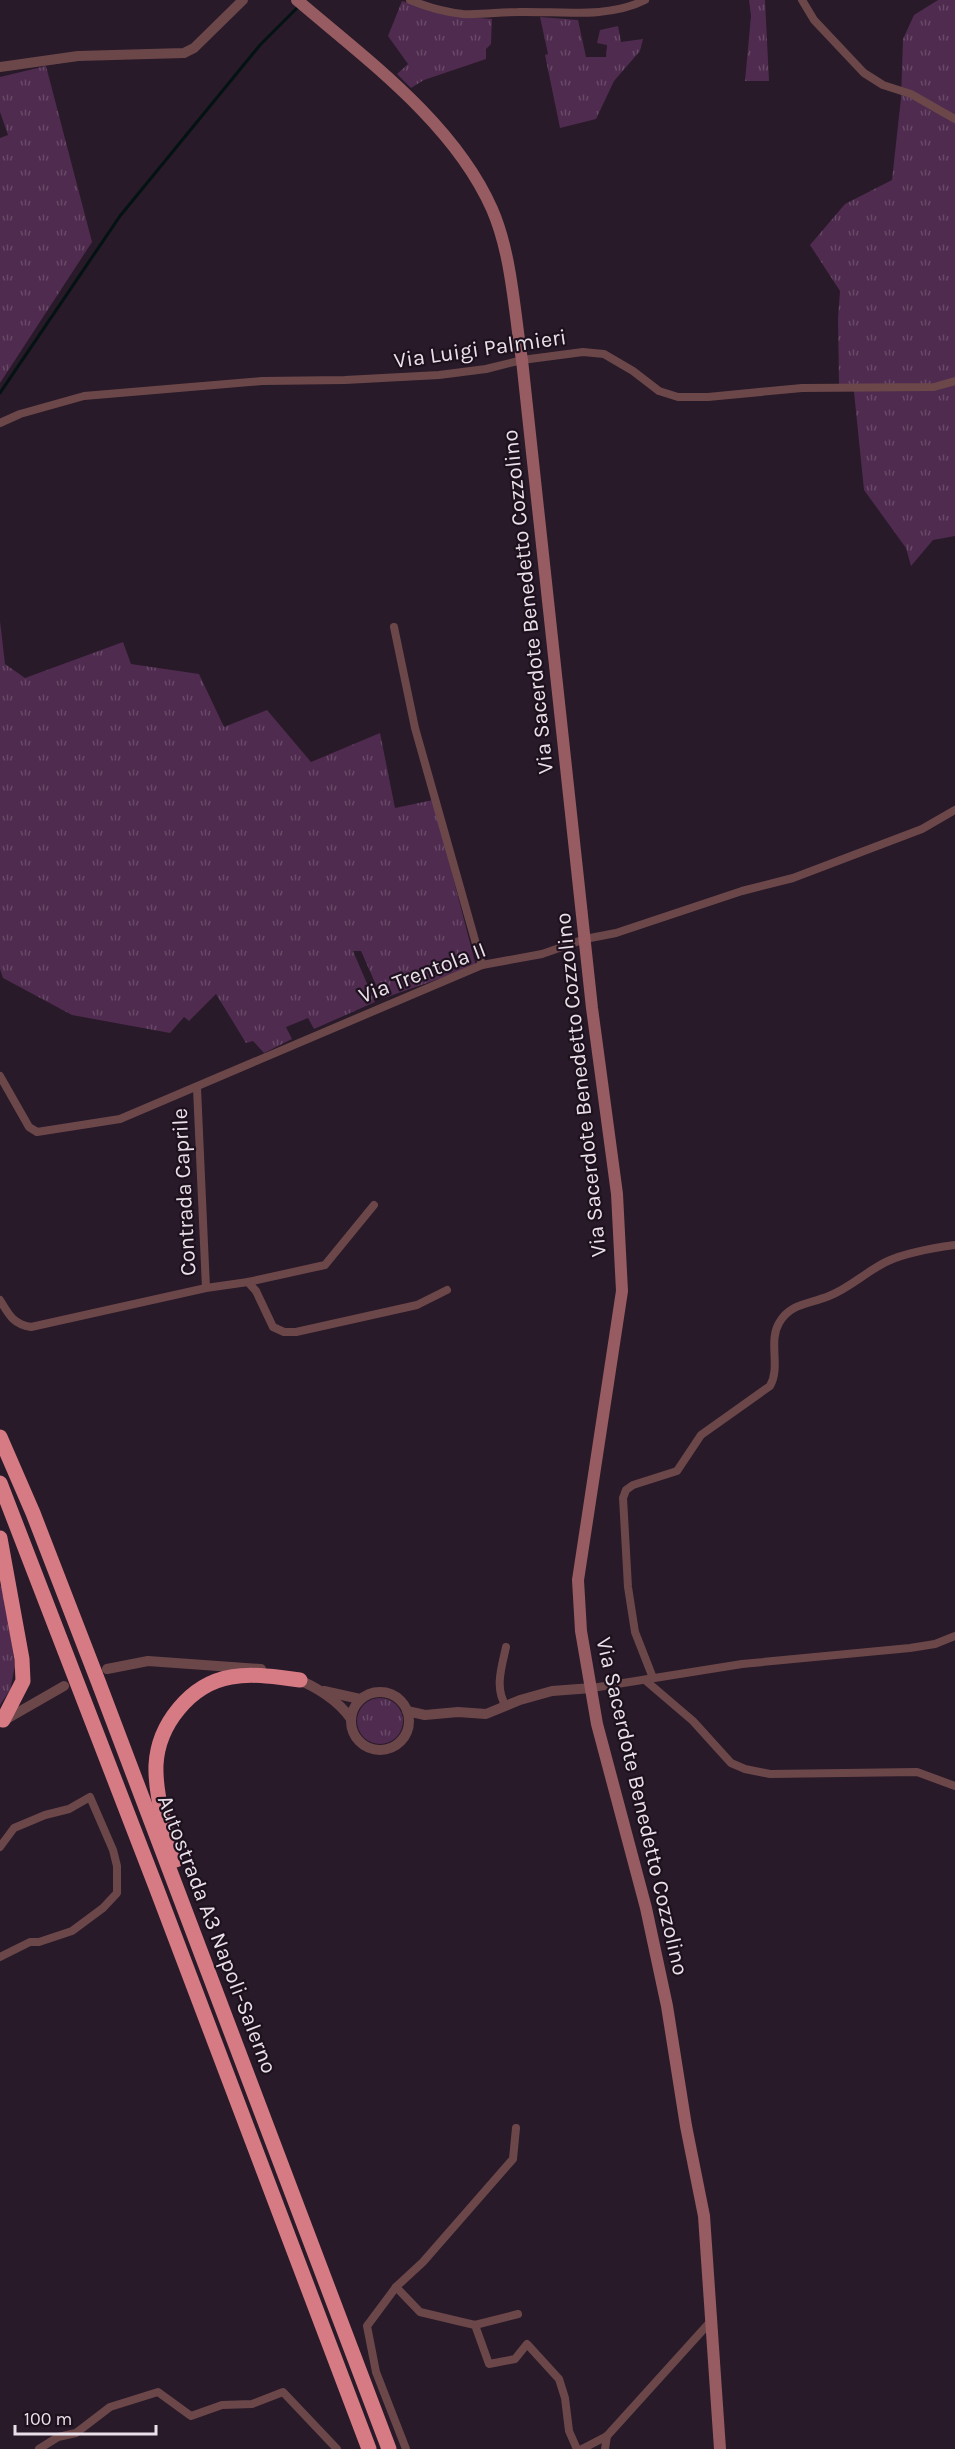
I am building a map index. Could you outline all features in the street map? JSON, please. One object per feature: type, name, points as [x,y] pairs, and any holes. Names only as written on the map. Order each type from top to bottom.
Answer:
[{"type":"highway","name":"Autostrada A3 Napoli-Salerno","points":[[0,1437],[33,1513],[389,2449]]},
{"type":"highway","name":"Autostrada A3 Napoli-Salerno","points":[[0,1484],[369,2449]]},
{"type":"highway","points":[[0,1538],[22,1659],[22,1681],[2,1721]]},
{"type":"highway","points":[[210,1975],[200,1928],[172,1847],[159,1797],[156,1765],[162,1739],[172,1717],[187,1699],[206,1686],[228,1677],[253,1674],[300,1680]]},
{"type":"main road","name":"Via Sacerdote Benedetto Cozzolino","points":[[301,4],[387,77],[426,116],[468,166],[492,209],[507,261],[522,360],[585,939],[617,1194],[622,1291],[578,1580],[580,1631],[597,1724],[646,1908],[667,2006],[686,2126],[704,2216],[720,2449]]},
{"type":"street","points":[[0,67],[78,56],[184,53],[194,48],[243,0]]},
{"type":"street","points":[[410,0],[445,11],[466,14],[591,13],[632,6],[645,0]]},
{"type":"street","points":[[802,0],[814,20],[864,73],[883,85],[911,94],[955,119]]},
{"type":"street","name":"Via Luigi Palmieri","points":[[0,423],[20,414],[84,396],[262,381],[431,376],[584,352],[604,354],[667,395],[697,398],[802,388],[934,387],[955,381]]},
{"type":"street","points":[[394,627],[415,728],[482,965]]},
{"type":"street","name":"Via Trentola II","points":[[0,1076],[29,1127],[37,1132],[120,1119],[482,965],[542,954],[585,939],[616,933],[742,891],[806,873],[922,829],[955,810]]},
{"type":"street","name":"Contrada Caprile","points":[[0,1300],[10,1318],[20,1325],[31,1327],[206,1288],[197,1088]]},
{"type":"street","points":[[206,1288],[248,1282],[325,1265],[374,1205]]},
{"type":"street","points":[[955,1245],[889,1261],[831,1296],[790,1309],[778,1324],[775,1337],[774,1378],[770,1386],[700,1435],[677,1471],[633,1485],[626,1491],[623,1498],[628,1587],[635,1632],[649,1679],[693,1721],[731,1763],[745,1769],[770,1774],[916,1773],[955,1786]]},
{"type":"street","points":[[248,1282],[256,1291],[273,1327],[284,1332],[296,1332],[417,1305],[447,1290]]},
{"type":"street","points":[[407,1711],[425,1714],[458,1712],[486,1714],[552,1691],[592,1688],[742,1664],[910,1648],[935,1644],[955,1636]]},
{"type":"street","points":[[506,1647],[499,1686],[506,1706]]},
{"type":"street","points":[[107,1669],[148,1661],[276,1671],[318,1689],[360,1699]]},
{"type":"street","points":[[2,1721],[64,1686]]},
{"type":"street","points":[[318,1689],[345,1710],[351,1719]]},
{"type":"street","points":[[381,1692],[392,1695],[401,1701],[407,1711],[408,1727],[404,1737],[386,1749],[366,1746],[357,1739],[352,1730],[353,1708],[360,1699],[370,1693],[381,1692]]},
{"type":"street","points":[[408,1727],[425,1714]]},
{"type":"street","points":[[0,1847],[14,1828],[45,1815],[69,1809],[90,1797],[113,1850],[118,1882],[117,1893],[82,1926],[55,1938],[30,1942],[0,1957]]},
{"type":"street","points":[[406,2449],[376,2372],[367,2326],[396,2287],[423,2262],[513,2159],[516,2128]]},
{"type":"street","points":[[396,2287],[420,2312],[476,2325],[518,2314]]},
{"type":"street","points":[[476,2325],[489,2364],[515,2358],[527,2344],[559,2379],[565,2398],[569,2431],[579,2449],[607,2436],[711,2321]]},
{"type":"street","points":[[39,2449],[58,2437],[76,2433],[110,2407],[158,2392],[191,2416],[222,2405],[252,2404],[283,2392],[337,2449]]},
{"type":"street","points":[[605,2449],[607,2436]]},
{"type":"green space","points":[[749,0],[765,0],[769,81],[745,81],[751,16]]},
{"type":"green space","points":[[938,0],[955,0],[955,536],[933,540],[911,566],[906,548],[864,490],[854,392],[839,384],[840,291],[810,245],[845,204],[892,180],[901,98],[903,39],[914,15]]},
{"type":"green space","points":[[402,1],[446,13],[492,19],[491,44],[486,49],[486,59],[424,80],[411,88],[397,74],[408,64],[388,36]]},
{"type":"green space","points":[[540,17],[578,20],[586,57],[606,57],[607,45],[597,43],[600,30],[618,26],[621,42],[643,39],[640,51],[614,81],[596,119],[560,128],[545,55],[548,54]]},
{"type":"green space","points":[[46,66],[92,242],[0,383],[0,138],[8,135],[0,112],[0,77]]},
{"type":"green space","points":[[0,621],[5,664],[25,678],[123,642],[131,664],[199,674],[224,727],[267,710],[311,762],[380,733],[395,808],[433,800],[476,966],[384,998],[380,994],[361,951],[353,951],[375,1002],[314,1029],[308,1018],[286,1027],[292,1039],[264,1053],[253,1041],[246,1043],[216,994],[189,1021],[184,1017],[170,1033],[72,1015],[3,978],[0,969]]},
{"type":"green space","points":[[3,1585],[15,1666],[10,1690],[0,1705],[0,1586]]},
{"type":"green space","points":[[380,1698],[396,1705],[403,1721],[396,1737],[380,1744],[364,1737],[357,1721],[364,1705]]},
{"type":"waterway","points":[[0,393],[120,216],[260,45],[299,6]]}]
